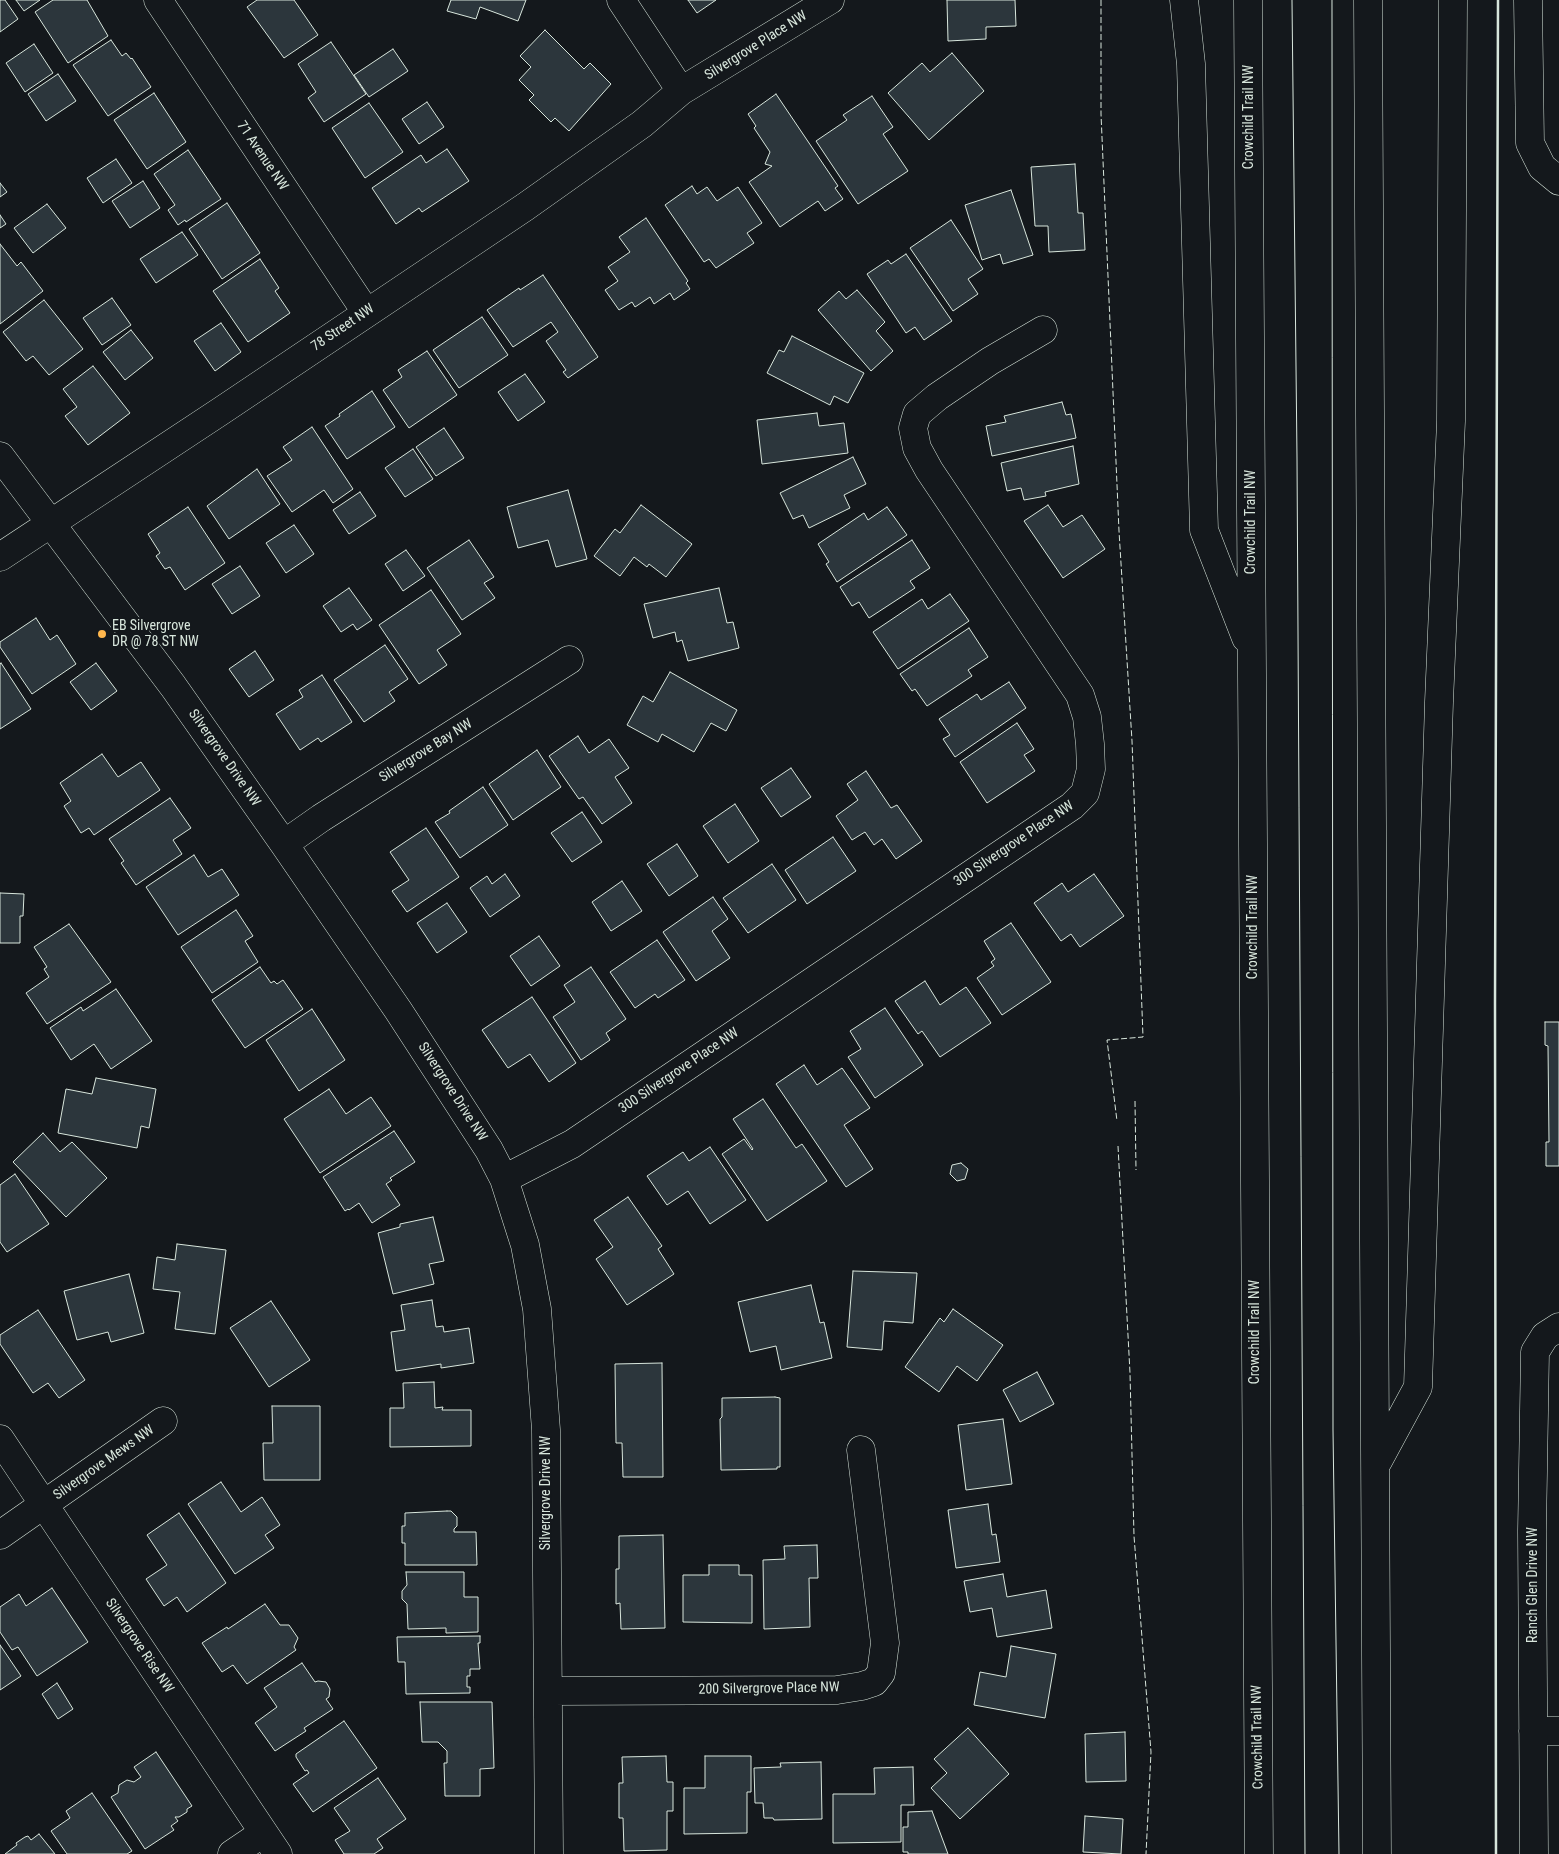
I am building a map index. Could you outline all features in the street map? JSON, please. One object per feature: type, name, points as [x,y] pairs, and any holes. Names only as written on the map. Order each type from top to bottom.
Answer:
[{"type":"main road","name":"71 Avenue NW","points":[[158,0],[366,312]]},
{"type":"main road","points":[[621,0],[681,91]]},
{"type":"main road","name":"Silvergrove Place NW","points":[[681,91],[830,0]]},
{"type":"main road","points":[[1184,0],[1191,64],[1204,530],[1252,654]]},
{"type":"main road","name":"Crowchild Trail NW","points":[[1248,0],[1257,1664],[1260,1854]]},
{"type":"main road","points":[[1368,0],[1378,1854]]},
{"type":"main road","points":[[1376,1464],[1418,1387],[1439,712],[1451,421],[1453,0]]},
{"type":"main road","points":[[1528,0],[1530,143],[1542,166],[1559,181]]},
{"type":"main road","name":"78 Street NW","points":[[0,557],[222,411],[366,312],[541,196],[642,124],[681,91]]},
{"type":"main road","name":"300 Silvergrove Place NW","points":[[504,1179],[572,1144],[1072,806],[1085,793],[1091,769],[1090,744],[1087,717],[1080,695],[929,470],[917,448],[913,428],[917,414],[937,397],[990,361],[1043,330]]},
{"type":"main road","name":"Silvergrove Drive NW","points":[[0,456],[52,522],[173,686],[284,844],[398,1010],[489,1150],[504,1179],[525,1245],[537,1309],[546,1430],[550,1854]]},
{"type":"main road","name":"Silvergrove Bay NW","points":[[284,844],[321,818],[569,660]]},
{"type":"main road","name":"Ranch Glen Drive NW","points":[[1534,1854],[1546,1731],[1532,1531],[1535,1352],[1545,1336],[1559,1327]]},
{"type":"main road","name":"Silvergrove Mews NW","points":[[0,1535],[163,1421]]},
{"type":"main road","name":"Silvergrove Rise NW","points":[[0,1438],[270,1843]]},
{"type":"main road","name":"200 Silvergrove Place NW","points":[[548,1691],[837,1690],[874,1682],[881,1673],[885,1643],[861,1450]]},
{"type":"main road","points":[[232,1854],[270,1843]]},
{"type":"building","points":[[0,0],[5,0],[18,19],[0,32]]},
{"type":"building","points":[[16,0],[40,0],[24,11]]},
{"type":"building","points":[[53,0],[87,0],[108,36],[68,63],[35,12]]},
{"type":"building","points":[[257,0],[294,0],[318,35],[284,58],[247,7]]},
{"type":"building","points":[[451,0],[526,0],[518,21],[480,7],[476,19],[447,11]]},
{"type":"building","points":[[688,0],[716,0],[697,13]]},
{"type":"building","points":[[947,0],[1015,0],[1016,26],[986,27],[986,39],[948,41]]},
{"type":"building","points":[[545,30],[584,69],[590,63],[611,84],[569,131],[555,118],[551,122],[529,100],[534,95],[519,80],[531,67],[520,56]]},
{"type":"building","points":[[111,40],[122,56],[126,53],[132,58],[151,87],[108,116],[73,65]]},
{"type":"building","points":[[331,42],[366,94],[324,122],[308,98],[316,92],[298,64]]},
{"type":"building","points":[[34,44],[53,73],[25,92],[6,63]]},
{"type":"building","points":[[393,49],[408,71],[369,97],[354,75]]},
{"type":"building","points":[[952,53],[984,91],[929,140],[888,93],[922,63],[930,72]]},
{"type":"building","points":[[58,74],[76,101],[46,121],[28,94]]},
{"type":"building","points":[[154,93],[186,142],[147,169],[114,120]]},
{"type":"building","points":[[776,94],[838,186],[835,188],[843,199],[825,211],[818,201],[780,227],[749,182],[772,166],[765,164],[770,152],[754,128],[756,126],[748,114]]},
{"type":"building","points":[[872,96],[893,127],[883,134],[908,171],[858,204],[816,141],[847,120],[843,115]]},
{"type":"building","points":[[427,102],[444,127],[419,144],[402,119]]},
{"type":"building","points":[[369,103],[403,152],[365,178],[332,128]]},
{"type":"building","points":[[447,149],[469,181],[422,212],[419,208],[396,224],[372,188],[421,155],[426,163]]},
{"type":"building","points":[[188,150],[221,199],[186,222],[185,220],[178,225],[168,210],[175,205],[154,174]]},
{"type":"building","points":[[116,159],[132,183],[103,203],[87,178]]},
{"type":"building","points":[[1075,164],[1078,213],[1083,213],[1085,250],[1049,252],[1048,226],[1035,226],[1031,167]]},
{"type":"building","points":[[143,181],[160,208],[130,228],[112,201]]},
{"type":"building","points":[[0,183],[7,192],[0,197]]},
{"type":"building","points":[[692,186],[697,194],[707,187],[717,201],[738,187],[762,223],[747,233],[754,243],[716,268],[709,259],[704,262],[665,205]]},
{"type":"building","points":[[1011,190],[1033,255],[1003,264],[1000,254],[982,260],[965,205]]},
{"type":"building","points":[[227,203],[260,253],[222,279],[189,229]]},
{"type":"building","points":[[47,204],[66,228],[33,253],[14,228]]},
{"type":"building","points":[[0,215],[6,224],[0,228]]},
{"type":"building","points":[[646,218],[688,281],[686,283],[690,289],[674,300],[670,293],[654,304],[650,297],[635,307],[632,302],[619,310],[605,290],[618,281],[608,267],[630,252],[619,237]]},
{"type":"building","points":[[951,220],[983,269],[968,279],[978,294],[953,311],[910,248]]},
{"type":"building","points":[[182,232],[198,255],[156,283],[140,259]]},
{"type":"building","points":[[0,244],[17,266],[21,262],[43,291],[0,324]]},
{"type":"building","points":[[906,254],[952,321],[924,340],[915,327],[906,333],[867,274],[888,260],[891,264]]},
{"type":"building","points":[[260,259],[279,288],[275,291],[290,313],[248,342],[213,291]]},
{"type":"building","points":[[543,275],[598,357],[568,378],[563,372],[566,370],[546,341],[558,332],[551,322],[513,347],[487,310],[519,288],[520,290]]},
{"type":"building","points":[[857,290],[885,322],[876,331],[893,351],[871,371],[818,310],[839,291],[846,299]]},
{"type":"building","points":[[112,298],[131,325],[102,345],[83,318]]},
{"type":"building","points":[[44,300],[83,349],[49,375],[33,356],[26,361],[3,332]]},
{"type":"building","points":[[482,317],[508,355],[459,388],[433,350]]},
{"type":"building","points":[[221,323],[241,352],[215,371],[194,341]]},
{"type":"building","points":[[131,330],[153,358],[125,380],[103,352]]},
{"type":"building","points":[[792,336],[864,373],[848,403],[834,396],[830,405],[767,373],[779,350],[784,352]]},
{"type":"building","points":[[427,351],[457,395],[409,428],[383,390],[402,377],[398,370]]},
{"type":"building","points":[[93,366],[130,413],[88,445],[65,416],[77,407],[63,389]]},
{"type":"building","points":[[525,374],[545,402],[518,421],[498,392]]},
{"type":"building","points":[[372,391],[395,427],[347,459],[325,426]]},
{"type":"building","points":[[1062,402],[1066,415],[1071,414],[1076,438],[992,456],[986,426],[1006,422],[1004,416]]},
{"type":"building","points":[[817,413],[819,426],[844,423],[848,453],[762,464],[757,420]]},
{"type":"building","points":[[312,427],[353,489],[333,503],[324,490],[292,512],[267,476],[292,460],[283,447]]},
{"type":"building","points":[[444,428],[464,458],[436,476],[416,447]]},
{"type":"building","points":[[1073,446],[1079,484],[1045,492],[1046,496],[1024,500],[1021,488],[1007,491],[1001,463]]},
{"type":"building","points":[[413,449],[433,479],[405,497],[385,468]]},
{"type":"building","points":[[853,457],[866,484],[844,495],[850,508],[809,528],[803,515],[793,519],[780,493]]},
{"type":"building","points":[[257,469],[280,504],[229,539],[207,506]]},
{"type":"building","points":[[568,490],[587,559],[556,567],[548,540],[518,548],[507,507]]},
{"type":"building","points":[[360,492],[376,516],[349,534],[333,510]]},
{"type":"building","points":[[641,505],[692,544],[666,577],[649,564],[647,567],[634,557],[620,576],[594,556],[615,529],[620,533]]},
{"type":"building","points":[[1048,505],[1063,527],[1082,515],[1105,549],[1063,578],[1024,521]]},
{"type":"building","points":[[188,507],[225,563],[185,590],[170,567],[165,569],[156,556],[160,553],[148,534]]},
{"type":"building","points":[[887,507],[907,535],[837,582],[826,564],[829,562],[818,544],[864,513],[868,520]]},
{"type":"building","points":[[294,525],[314,554],[286,573],[266,543]]},
{"type":"building","points":[[469,540],[494,577],[484,583],[495,598],[462,620],[427,568]]},
{"type":"building","points":[[912,540],[930,568],[910,581],[915,588],[869,618],[859,602],[852,606],[840,587]]},
{"type":"building","points":[[406,550],[425,576],[403,591],[385,564]]},
{"type":"building","points":[[240,566],[260,596],[232,614],[212,584]]},
{"type":"building","points":[[349,588],[372,620],[357,630],[353,624],[341,632],[323,606]]},
{"type":"building","points":[[719,588],[727,623],[733,622],[739,648],[688,661],[682,640],[677,642],[675,632],[653,638],[644,604]]},
{"type":"building","points":[[431,590],[461,634],[437,650],[447,665],[419,684],[379,625]]},
{"type":"building","points":[[950,594],[969,621],[898,669],[873,632],[922,599],[928,609]]},
{"type":"building","points":[[36,618],[50,640],[57,635],[76,664],[32,694],[0,647],[0,642]]},
{"type":"building","points":[[969,628],[988,657],[968,670],[972,676],[927,706],[915,689],[912,691],[900,674]]},
{"type":"building","points":[[385,645],[408,679],[389,692],[395,701],[364,722],[334,680]]},
{"type":"building","points":[[255,651],[274,680],[249,697],[229,669]]},
{"type":"building","points":[[96,663],[117,691],[91,710],[70,682]]},
{"type":"building","points":[[0,664],[31,709],[0,729]]},
{"type":"building","points":[[670,672],[737,710],[726,731],[711,723],[694,752],[662,734],[658,742],[627,725],[643,696],[653,702]]},
{"type":"building","points":[[322,675],[352,722],[321,742],[318,738],[300,750],[276,714],[303,697],[299,690]]},
{"type":"building","points":[[1009,682],[1026,708],[955,757],[943,739],[950,735],[939,719],[977,694],[981,700]]},
{"type":"building","points":[[1017,723],[1034,749],[1024,755],[1035,771],[987,803],[960,762]]},
{"type":"building","points":[[578,736],[589,753],[609,739],[629,768],[615,777],[632,803],[602,824],[583,797],[579,799],[549,756]]},
{"type":"building","points":[[537,750],[561,787],[513,820],[489,784]]},
{"type":"building","points":[[102,754],[118,777],[141,762],[160,790],[94,835],[89,828],[81,833],[64,806],[71,801],[60,783]]},
{"type":"building","points":[[791,768],[811,797],[781,817],[761,788]]},
{"type":"building","points":[[866,771],[891,808],[897,805],[922,841],[896,859],[882,839],[874,845],[865,832],[852,840],[836,816],[858,800],[847,784]]},
{"type":"building","points":[[483,787],[508,825],[460,858],[435,822],[450,813],[449,811]]},
{"type":"building","points":[[170,798],[191,828],[173,840],[182,854],[136,885],[121,863],[124,861],[109,839]]},
{"type":"building","points":[[735,804],[759,841],[728,863],[703,826]]},
{"type":"building","points":[[582,812],[602,842],[572,862],[551,833]]},
{"type":"building","points":[[426,828],[459,877],[407,912],[392,891],[409,880],[390,852]]},
{"type":"building","points":[[833,837],[856,871],[807,904],[785,870]]},
{"type":"building","points":[[677,844],[698,876],[669,896],[647,864]]},
{"type":"building","points":[[194,855],[208,877],[222,869],[239,895],[178,935],[146,887]]},
{"type":"building","points":[[772,864],[796,900],[748,933],[723,898]]},
{"type":"building","points":[[505,874],[520,896],[490,917],[470,888],[487,876],[492,884]]},
{"type":"building","points":[[1094,874],[1124,916],[1080,947],[1071,934],[1061,941],[1034,903],[1062,883],[1068,892]]},
{"type":"building","points":[[622,881],[642,911],[611,931],[592,902]]},
{"type":"building","points":[[0,893],[24,894],[23,916],[20,916],[20,943],[0,943]]},
{"type":"building","points":[[713,897],[728,919],[712,931],[730,958],[696,981],[663,932]]},
{"type":"building","points":[[447,903],[467,932],[437,953],[417,923]]},
{"type":"building","points":[[236,910],[253,936],[245,941],[258,962],[212,993],[181,947]]},
{"type":"building","points":[[1011,923],[1051,982],[1002,1015],[977,978],[994,966],[991,962],[995,959],[984,941]]},
{"type":"building","points":[[69,924],[111,982],[47,1024],[26,993],[49,977],[44,969],[47,967],[34,947]]},
{"type":"building","points":[[539,936],[560,966],[531,986],[510,956]]},
{"type":"building","points":[[657,940],[685,980],[658,998],[655,994],[635,1008],[610,972]]},
{"type":"building","points":[[260,967],[271,983],[274,981],[277,984],[283,980],[303,1009],[245,1048],[212,1000]]},
{"type":"building","points":[[591,967],[626,1019],[606,1033],[610,1040],[581,1060],[553,1017],[575,1002],[564,985]]},
{"type":"building","points":[[925,981],[940,1005],[966,987],[991,1023],[940,1057],[922,1031],[918,1034],[895,1001]]},
{"type":"building","points":[[116,989],[152,1041],[111,1069],[94,1044],[71,1060],[50,1028],[81,1007],[83,1011]]},
{"type":"building","points":[[532,997],[576,1063],[549,1082],[530,1054],[508,1068],[482,1030]]},
{"type":"building","points":[[885,1008],[923,1065],[875,1098],[848,1057],[861,1049],[850,1031]]},
{"type":"building","points":[[312,1009],[345,1060],[299,1091],[266,1040]]},
{"type":"building","points":[[1545,1022],[1559,1022],[1559,1166],[1546,1166],[1546,1142],[1549,1142],[1548,1046],[1545,1045]]},
{"type":"building","points":[[804,1065],[817,1085],[842,1068],[870,1108],[844,1125],[873,1169],[846,1187],[776,1084]]},
{"type":"building","points":[[96,1078],[156,1089],[149,1128],[141,1126],[137,1148],[58,1133],[66,1089],[92,1094]]},
{"type":"building","points":[[329,1089],[346,1114],[371,1097],[391,1126],[320,1173],[284,1119]]},
{"type":"building","points":[[763,1099],[796,1148],[802,1144],[827,1181],[767,1221],[722,1154],[744,1139],[753,1149],[733,1119]]},
{"type":"building","points":[[394,1131],[415,1162],[390,1178],[392,1180],[386,1184],[400,1205],[372,1223],[359,1203],[345,1211],[323,1177]]},
{"type":"building","points":[[43,1133],[60,1152],[72,1142],[107,1178],[66,1217],[13,1162]]},
{"type":"building","points":[[710,1147],[746,1200],[710,1224],[688,1191],[667,1205],[647,1176],[683,1152],[689,1161]]},
{"type":"building","points":[[961,1163],[968,1169],[965,1179],[957,1181],[950,1174],[952,1165]]},
{"type":"building","points":[[15,1174],[49,1224],[7,1252],[0,1242],[0,1185]]},
{"type":"building","points":[[628,1197],[662,1246],[658,1249],[674,1274],[627,1305],[596,1259],[613,1247],[594,1220]]},
{"type":"building","points":[[433,1217],[444,1261],[429,1264],[434,1284],[393,1294],[378,1233],[400,1227],[400,1224]]},
{"type":"building","points":[[177,1244],[226,1250],[215,1334],[175,1329],[180,1292],[153,1289],[157,1257],[175,1260]]},
{"type":"building","points":[[853,1271],[917,1273],[913,1323],[884,1321],[882,1350],[847,1347]]},
{"type":"building","points":[[129,1274],[144,1333],[111,1342],[108,1332],[77,1340],[64,1291]]},
{"type":"building","points":[[811,1285],[820,1323],[824,1322],[832,1358],[781,1370],[776,1346],[750,1352],[738,1302]]},
{"type":"building","points":[[432,1300],[436,1327],[443,1326],[444,1332],[469,1328],[474,1363],[441,1368],[441,1364],[396,1371],[391,1332],[405,1330],[401,1305]]},
{"type":"building","points":[[271,1301],[310,1360],[269,1387],[230,1328]]},
{"type":"building","points":[[953,1309],[1003,1345],[977,1381],[957,1366],[939,1392],[905,1367],[940,1318],[944,1322]]},
{"type":"building","points":[[38,1310],[85,1380],[59,1398],[48,1383],[33,1393],[0,1344],[0,1335]]},
{"type":"building","points":[[662,1363],[663,1477],[623,1477],[622,1443],[616,1443],[615,1364]]},
{"type":"building","points":[[1037,1372],[1054,1404],[1020,1422],[1003,1390]]},
{"type":"building","points":[[434,1382],[435,1408],[443,1407],[442,1410],[471,1410],[471,1446],[390,1447],[390,1408],[404,1408],[403,1383]]},
{"type":"building","points":[[722,1398],[780,1398],[780,1467],[777,1467],[777,1469],[721,1470],[720,1419],[722,1417]]},
{"type":"building","points":[[272,1406],[320,1406],[320,1480],[264,1480],[263,1443],[273,1443]]},
{"type":"building","points":[[1003,1419],[1012,1484],[966,1490],[958,1425]]},
{"type":"building","points":[[221,1482],[241,1512],[262,1497],[280,1525],[265,1535],[274,1548],[235,1574],[188,1504]]},
{"type":"building","points":[[988,1504],[992,1535],[996,1534],[1000,1562],[956,1568],[948,1510]]},
{"type":"building","points":[[451,1511],[457,1517],[457,1526],[454,1532],[476,1532],[477,1565],[405,1565],[405,1543],[402,1543],[402,1526],[405,1526],[405,1513]]},
{"type":"building","points":[[179,1513],[226,1583],[187,1612],[177,1597],[164,1606],[146,1579],[167,1565],[147,1535]]},
{"type":"building","points":[[663,1535],[665,1628],[621,1629],[620,1603],[616,1604],[616,1569],[619,1569],[619,1536]]},
{"type":"building","points":[[817,1545],[818,1578],[809,1578],[810,1627],[764,1629],[763,1560],[785,1559],[784,1546]]},
{"type":"building","points":[[709,1565],[739,1565],[739,1575],[752,1575],[752,1623],[683,1622],[683,1575],[709,1575]]},
{"type":"building","points":[[406,1572],[464,1572],[464,1597],[478,1597],[478,1632],[446,1633],[446,1628],[408,1629],[407,1604],[402,1599],[402,1591],[407,1585]]},
{"type":"building","points":[[1003,1574],[1007,1597],[1046,1590],[1052,1628],[997,1637],[992,1608],[970,1612],[964,1581]]},
{"type":"building","points":[[52,1588],[88,1642],[37,1676],[18,1647],[12,1650],[0,1632],[0,1607],[19,1594],[26,1606]]},
{"type":"building","points":[[265,1604],[280,1625],[289,1625],[298,1638],[294,1647],[296,1650],[247,1684],[233,1665],[222,1672],[202,1643],[227,1627],[228,1629]]},
{"type":"building","points":[[480,1636],[480,1643],[478,1643],[480,1669],[470,1669],[470,1676],[467,1676],[467,1687],[470,1687],[470,1693],[406,1694],[405,1662],[398,1662],[397,1637]]},
{"type":"building","points":[[0,1645],[21,1676],[0,1690]]},
{"type":"building","points":[[1011,1646],[1056,1654],[1045,1718],[974,1705],[980,1672],[1006,1677]]},
{"type":"building","points":[[302,1663],[315,1682],[326,1682],[330,1689],[329,1697],[326,1699],[333,1709],[304,1728],[306,1731],[275,1751],[255,1723],[277,1707],[264,1688]]},
{"type":"building","points":[[57,1683],[73,1709],[58,1719],[42,1694]]},
{"type":"building","points":[[420,1702],[492,1702],[494,1768],[480,1769],[480,1796],[445,1796],[444,1763],[447,1763],[447,1751],[438,1742],[422,1742]]},
{"type":"building","points":[[344,1721],[377,1768],[313,1812],[293,1784],[309,1773],[307,1770],[305,1771],[296,1754]]},
{"type":"building","points":[[968,1728],[1009,1774],[960,1819],[931,1788],[947,1773],[934,1759]]},
{"type":"building","points":[[1125,1732],[1126,1781],[1086,1782],[1085,1734]]},
{"type":"building","points":[[156,1752],[192,1806],[187,1809],[187,1812],[179,1817],[175,1817],[178,1821],[171,1826],[174,1830],[145,1849],[111,1797],[118,1793],[119,1785],[127,1780],[134,1782],[141,1777],[134,1767]]},
{"type":"building","points":[[666,1756],[667,1782],[673,1782],[673,1811],[667,1811],[667,1850],[624,1851],[623,1818],[619,1818],[619,1783],[623,1783],[622,1757]]},
{"type":"building","points":[[705,1756],[751,1756],[751,1792],[747,1792],[747,1833],[684,1834],[684,1788],[705,1788]]},
{"type":"building","points":[[821,1762],[822,1819],[774,1820],[773,1818],[764,1818],[763,1803],[755,1803],[754,1768],[781,1767],[780,1763]]},
{"type":"building","points":[[913,1767],[914,1805],[901,1805],[901,1842],[833,1843],[833,1794],[875,1794],[874,1768]]},
{"type":"building","points":[[378,1778],[406,1819],[377,1839],[383,1848],[374,1854],[344,1854],[335,1840],[350,1831],[334,1808]]},
{"type":"building","points":[[92,1793],[132,1851],[127,1854],[67,1854],[51,1831],[70,1818],[66,1811]]},
{"type":"building","points":[[932,1811],[948,1854],[908,1854],[908,1852],[903,1852],[903,1827],[908,1827],[908,1812]]},
{"type":"building","points":[[1085,1816],[1123,1819],[1121,1854],[1083,1852]]},
{"type":"building","points":[[39,1834],[55,1854],[5,1854],[25,1837],[28,1836],[31,1840]]},
{"type":"tram line","points":[[1292,0],[1297,458],[1305,1854]]},
{"type":"tram line","points":[[1332,0],[1333,1430],[1339,1854]]},
{"type":"fence","points":[[1101,0],[1101,114],[1119,531],[1132,741],[1143,1037],[1107,1040],[1117,1121]]},
{"type":"fence","points":[[1135,1101],[1136,1170]]},
{"type":"fence","points":[[1118,1146],[1130,1373],[1134,1536],[1151,1752],[1146,1854]]},
{"type":"wall","points":[[1496,1854],[1495,1002],[1498,0]]},
{"type":"place","name":"EB Silvergrove DR @ 78 ST NW","points":[[102,634]]}]
